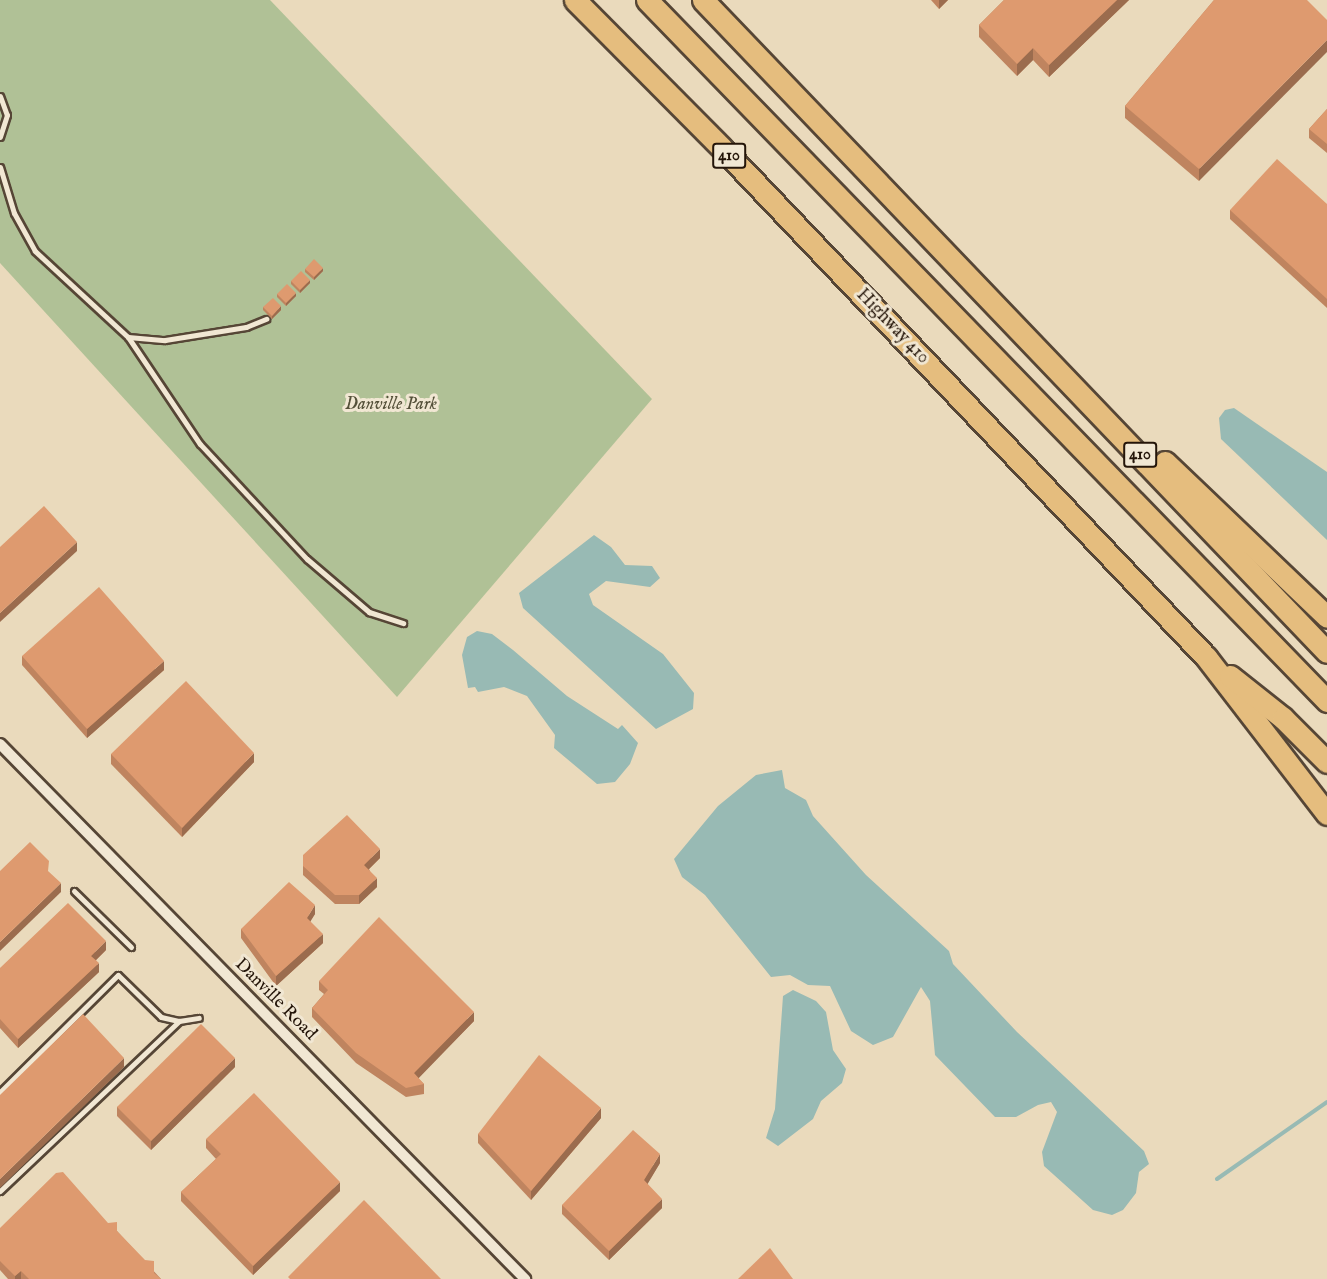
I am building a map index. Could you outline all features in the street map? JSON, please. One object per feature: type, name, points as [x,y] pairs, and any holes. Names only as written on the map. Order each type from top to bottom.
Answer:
[{"type":"highway","name":"Highway 410","points":[[575,0],[729,156],[1206,657]]},
{"type":"highway","points":[[647,0],[1327,702]]},
{"type":"highway","name":"410","points":[[703,0],[954,259],[1327,652]]},
{"type":"highway","points":[[954,259],[1327,617]]},
{"type":"highway","points":[[1206,657],[1283,718],[1327,762]]},
{"type":"highway","points":[[1206,657],[1327,814]]},
{"type":"street","name":"Danville Road","points":[[0,744],[525,1279]]},
{"type":"lane","points":[[0,96],[7,115],[0,137]]},
{"type":"lane","points":[[0,167],[14,213],[35,250],[128,337],[200,444],[307,559],[369,612],[404,623]]},
{"type":"lane","points":[[128,337],[165,340],[246,327],[266,319]]},
{"type":"lane","points":[[74,891],[131,947]]},
{"type":"lane","points":[[0,1092],[118,975],[161,1017],[179,1021],[199,1018]]},
{"type":"lane","points":[[0,1191],[179,1021]]},
{"type":"green space","name":"Danville Park","points":[[0,0],[270,0],[652,399],[397,697],[0,263]]},
{"type":"water","points":[[1234,408],[1327,472],[1327,540],[1221,439],[1219,418],[1225,410]]},
{"type":"water","points":[[594,535],[611,547],[625,565],[652,566],[660,578],[650,587],[606,581],[589,594],[593,605],[663,654],[694,693],[693,709],[656,729],[523,608],[519,593]]},
{"type":"water","points":[[477,631],[492,634],[567,696],[618,729],[622,725],[638,743],[630,764],[615,782],[597,784],[554,748],[555,735],[527,696],[504,687],[478,692],[475,687],[468,688],[462,655],[467,637]]},
{"type":"water","points":[[782,770],[785,788],[806,800],[813,816],[866,875],[949,951],[953,964],[1017,1032],[1144,1151],[1149,1164],[1139,1172],[1136,1193],[1123,1210],[1112,1215],[1093,1210],[1044,1166],[1042,1152],[1057,1112],[1051,1102],[1038,1105],[1016,1117],[995,1117],[935,1055],[930,1001],[921,987],[893,1037],[873,1045],[851,1031],[830,986],[808,985],[790,975],[771,977],[705,895],[682,877],[674,859],[718,806],[756,775]]},
{"type":"water","points":[[793,990],[816,1001],[826,1012],[833,1050],[846,1069],[842,1083],[821,1101],[813,1119],[778,1146],[766,1138],[775,1109],[783,996]]},
{"type":"building","points":[[1004,0],[1117,0],[1049,65],[1033,48],[1017,64],[979,25]]},
{"type":"building","points":[[1214,0],[1307,0],[1327,20],[1327,40],[1199,169],[1125,106]]},
{"type":"building","points":[[1327,109],[1327,144],[1309,129]]},
{"type":"building","points":[[1277,159],[1327,204],[1327,299],[1230,210]]},
{"type":"building","points":[[314,259],[323,268],[314,277],[305,269]]},
{"type":"building","points":[[301,271],[310,280],[300,290],[291,281]]},
{"type":"building","points":[[287,284],[296,293],[286,303],[277,294]]},
{"type":"building","points":[[273,298],[281,306],[272,316],[263,307]]},
{"type":"building","points":[[44,506],[77,542],[0,613],[0,547]]},
{"type":"building","points":[[99,587],[164,661],[87,729],[22,656]]},
{"type":"building","points":[[186,681],[254,753],[182,828],[111,754]]},
{"type":"building","points":[[347,815],[380,849],[364,865],[377,878],[359,895],[335,895],[303,866],[303,855]]},
{"type":"building","points":[[30,842],[49,861],[48,871],[61,883],[0,942],[0,871]]},
{"type":"building","points":[[289,882],[315,905],[307,918],[323,934],[276,976],[241,929]]},
{"type":"building","points":[[68,903],[106,941],[91,956],[99,963],[18,1039],[0,1019],[0,968]]},
{"type":"building","points":[[379,917],[474,1012],[414,1073],[424,1084],[406,1088],[356,1053],[312,1008],[328,990],[319,981]]},
{"type":"building","points":[[83,1014],[124,1058],[0,1179],[0,1095]]},
{"type":"building","points":[[201,1024],[235,1058],[151,1141],[117,1107]]},
{"type":"building","points":[[539,1055],[601,1108],[531,1191],[478,1134]]},
{"type":"building","points":[[254,1093],[340,1182],[253,1266],[181,1192],[221,1154],[206,1139]]},
{"type":"building","points":[[633,1130],[660,1154],[644,1180],[662,1199],[609,1251],[562,1205]]},
{"type":"building","points":[[63,1172],[108,1223],[117,1222],[117,1231],[145,1260],[154,1261],[154,1273],[161,1279],[29,1279],[21,1271],[15,1276],[0,1261],[0,1228],[56,1173]]},
{"type":"building","points":[[364,1200],[441,1279],[290,1279],[288,1277]]},
{"type":"building","points":[[770,1248],[793,1279],[738,1279]]},
{"type":"waterway","points":[[1217,1179],[1327,1102]]}]
